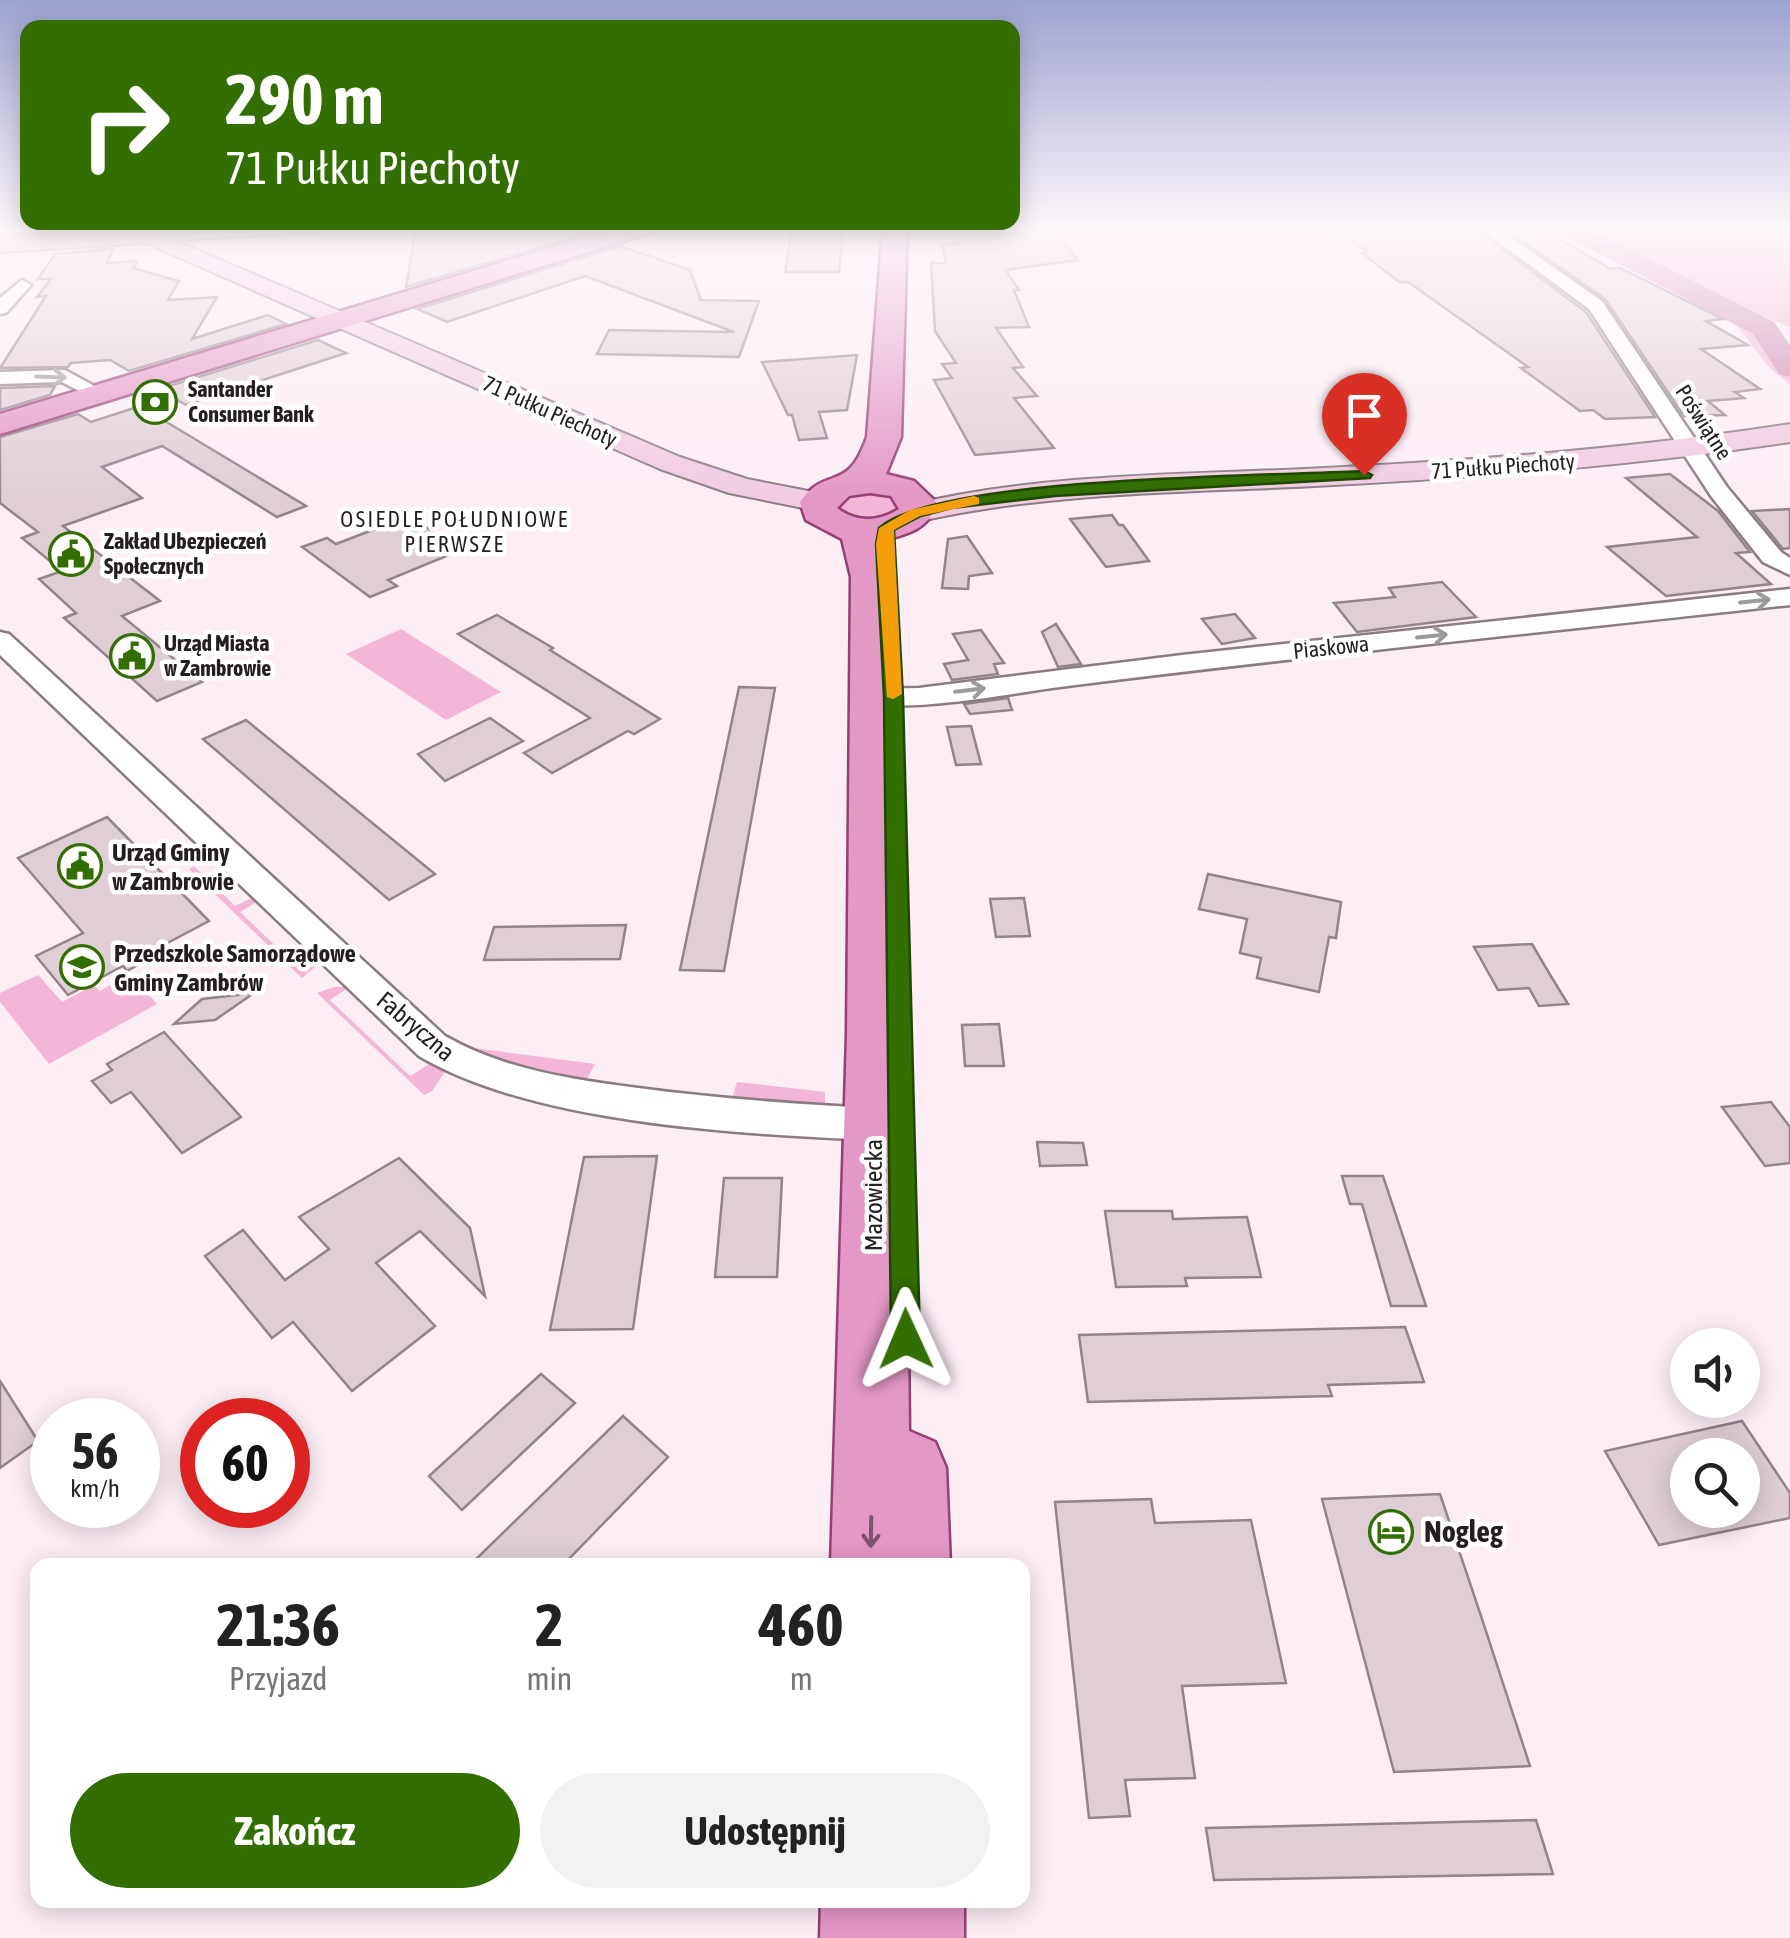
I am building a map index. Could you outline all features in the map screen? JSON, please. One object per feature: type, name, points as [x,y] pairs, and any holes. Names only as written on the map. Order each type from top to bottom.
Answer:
[{"type":"main road","points":[[0,424],[351,317]]},
{"type":"main road","points":[[870,503],[874,468],[884,437],[890,317]]},
{"type":"main road","name":"Mazowiecka","points":[[904,317],[900,422],[891,468],[870,503],[884,544],[888,1124],[910,1558]]},
{"type":"main road","name":"Mazowiecka","points":[[871,1558],[888,1124]]},
{"type":"main road","points":[[867,1938],[868,1908]]},
{"type":"main road","points":[[917,1908],[917,1938]]},
{"type":"street","name":"71 Pułku Piechoty","points":[[337,317],[704,475],[870,503],[952,503],[1090,488],[1512,467],[1692,450],[1790,433]]},
{"type":"street","name":"Poświątne","points":[[1604,317],[1719,490],[1772,557],[1790,568]]},
{"type":"street","points":[[0,378],[66,376],[99,394]]},
{"type":"street","name":"Piaskowa","points":[[883,697],[1790,597]]},
{"type":"street","name":"Fabryczna","points":[[0,640],[432,1046],[458,1063],[502,1081],[646,1104],[888,1124]]},
{"type":"shaded area","points":[[1726,317],[1751,327],[1762,339],[1790,374],[1790,384],[1769,367]]},
{"type":"shaded area","points":[[1767,317],[1790,317],[1790,327]]},
{"type":"shaded area","points":[[857,491],[895,496],[900,511],[868,522],[835,511],[836,501]]},
{"type":"shaded area","points":[[401,629],[501,692],[446,720],[346,654]]},
{"type":"shaded area","points":[[194,866],[235,906],[254,897],[258,901],[240,912],[285,955],[307,946],[322,961],[302,978],[189,869]]},
{"type":"shaded area","points":[[130,974],[157,1004],[49,1064],[0,1002],[0,993],[38,975],[62,1002],[94,985],[100,991]]},
{"type":"shaded area","points":[[349,987],[330,1000],[410,1076],[431,1063],[445,1072],[432,1091],[424,1095],[317,993]]},
{"type":"shaded area","points":[[466,1047],[595,1064],[586,1081],[516,1069]]},
{"type":"shaded area","points":[[737,1082],[825,1092],[825,1106],[732,1098]]},
{"type":"building","points":[[32,317],[205,317],[192,339],[260,317],[273,317],[286,324],[129,371],[110,360],[71,363],[68,367],[0,368]]},
{"type":"building","points":[[695,317],[753,317],[739,357],[597,354],[609,330],[734,332]]},
{"type":"building","points":[[934,317],[1025,317],[1029,327],[996,328],[1023,367],[1013,368],[1037,396],[1014,398],[1054,448],[975,455],[934,380],[952,378],[942,364],[956,363],[935,331]]},
{"type":"building","points":[[1458,317],[1590,317],[1655,417],[1605,419],[1593,410],[1580,411],[1521,368],[1528,367]]},
{"type":"building","points":[[1617,317],[1720,317],[1723,319],[1706,321],[1748,345],[1701,349],[1760,389],[1735,392],[1744,398],[1708,401],[1725,415],[1684,416]]},
{"type":"building","points":[[318,340],[346,353],[186,405],[159,389]]},
{"type":"building","points":[[857,355],[847,410],[819,412],[827,438],[799,440],[792,415],[788,415],[762,362]]},
{"type":"building","points":[[55,386],[50,395],[0,410],[0,388]]},
{"type":"building","points":[[140,406],[306,506],[277,517],[162,446],[102,467],[142,498],[63,526],[160,601],[122,616],[202,682],[157,701],[64,618],[76,613],[39,579],[62,571],[22,538],[38,532],[0,503],[0,437],[78,414],[91,422]]},
{"type":"building","points":[[1670,474],[1718,511],[1750,552],[1736,553],[1771,584],[1666,596],[1607,547],[1697,537],[1626,478]]},
{"type":"building","points":[[1790,509],[1790,548],[1783,549],[1752,511]]},
{"type":"building","points":[[1112,515],[1149,561],[1106,567],[1070,519]]},
{"type":"building","points":[[409,516],[461,550],[388,580],[397,586],[370,597],[302,547],[327,538],[336,544]]},
{"type":"building","points":[[967,536],[992,573],[969,576],[968,589],[942,588],[948,539]]},
{"type":"building","points":[[1442,582],[1476,617],[1357,632],[1334,603],[1395,597],[1389,588]]},
{"type":"building","points":[[1235,614],[1255,638],[1222,644],[1202,619]]},
{"type":"building","points":[[497,615],[660,719],[634,734],[628,731],[552,773],[524,753],[590,718],[458,634]]},
{"type":"building","points":[[1056,624],[1081,664],[1058,667],[1042,632]]},
{"type":"building","points":[[981,630],[1004,663],[994,664],[998,674],[952,680],[944,664],[968,660],[953,634]]},
{"type":"building","points":[[739,687],[775,688],[724,971],[680,970]]},
{"type":"building","points":[[1008,698],[1012,710],[970,714],[964,704]]},
{"type":"building","points":[[490,718],[523,741],[445,781],[418,754]]},
{"type":"building","points":[[246,720],[435,874],[389,900],[203,739]]},
{"type":"building","points":[[971,726],[981,764],[956,765],[947,727]]},
{"type":"building","points":[[107,817],[209,921],[158,948],[162,952],[127,971],[123,966],[68,995],[36,956],[83,933],[18,858]]},
{"type":"building","points":[[1208,874],[1341,902],[1336,938],[1329,937],[1319,992],[1257,978],[1261,958],[1240,953],[1247,919],[1199,909]]},
{"type":"building","points":[[1024,898],[1030,936],[996,937],[990,899]]},
{"type":"building","points":[[626,925],[620,959],[484,960],[494,927]]},
{"type":"building","points":[[1532,944],[1568,1004],[1539,1006],[1529,988],[1498,990],[1474,947]]},
{"type":"building","points":[[254,993],[215,1020],[174,1024],[202,999]]},
{"type":"building","points":[[999,1024],[1004,1066],[965,1066],[962,1025]]},
{"type":"building","points":[[164,1032],[241,1117],[182,1153],[131,1092],[111,1103],[92,1081],[112,1070],[107,1064]]},
{"type":"building","points":[[1771,1102],[1790,1127],[1790,1163],[1765,1166],[1722,1107]]},
{"type":"building","points":[[1037,1142],[1083,1143],[1087,1165],[1040,1166]]},
{"type":"building","points":[[657,1156],[633,1329],[550,1330],[584,1157]]},
{"type":"building","points":[[399,1158],[470,1228],[485,1296],[420,1231],[376,1263],[435,1326],[352,1391],[293,1322],[272,1338],[205,1256],[243,1230],[285,1280],[329,1249],[299,1217]]},
{"type":"building","points":[[1342,1176],[1383,1176],[1426,1306],[1391,1306],[1362,1204],[1350,1204]]},
{"type":"building","points":[[724,1178],[782,1178],[777,1277],[715,1277]]},
{"type":"building","points":[[1105,1211],[1172,1211],[1173,1219],[1247,1217],[1261,1277],[1185,1278],[1187,1286],[1116,1287]]},
{"type":"building","points":[[1405,1327],[1424,1382],[1328,1385],[1332,1396],[1088,1402],[1079,1335]]},
{"type":"building","points":[[541,1374],[575,1403],[462,1510],[429,1476]]},
{"type":"building","points":[[0,1381],[30,1428],[30,1447],[0,1468]]},
{"type":"building","points":[[623,1416],[668,1457],[570,1558],[477,1558]]},
{"type":"building","points":[[1742,1421],[1753,1438],[1670,1438],[1670,1528],[1741,1528],[1659,1545],[1605,1451]]},
{"type":"building","points":[[1760,1448],[1790,1493],[1790,1518],[1760,1524]]},
{"type":"building","points":[[1440,1494],[1530,1766],[1394,1772],[1322,1499]]},
{"type":"building","points":[[1151,1499],[1155,1523],[1251,1520],[1286,1683],[1182,1686],[1195,1778],[1125,1780],[1130,1816],[1089,1818],[1055,1502]]},
{"type":"building","points":[[1536,1820],[1553,1874],[1214,1880],[1206,1828]]},
{"type":"waterway","points":[[1743,317],[1764,328],[1790,368]]},
{"type":"slow traffic","points":[[893,694],[886,528],[916,513],[974,501]]},
{"type":"place","name":"Santander Consumer Bank","points":[[155,402]]},
{"type":"place","name":"Zakład Ubezpieczeń Społecznych","points":[[71,554]]},
{"type":"place","name":"Urząd Miasta w Zambrowie","points":[[132,656]]},
{"type":"place","name":"Urząd Gminy w Zambrowie","points":[[80,866]]},
{"type":"place","name":"Przedszkole Samorządowe Gminy Zambrów","points":[[82,967]]},
{"type":"place","name":"Nogleg","points":[[1391,1532]]},
{"type":"district","name":"OSIEDLE POŁUDNIOWE PIERWSZE","points":[[455,532]]},
{"type":"route","points":[[906,1339],[894,697],[886,528],[916,513],[952,503],[1090,488],[1364,475]]}]
